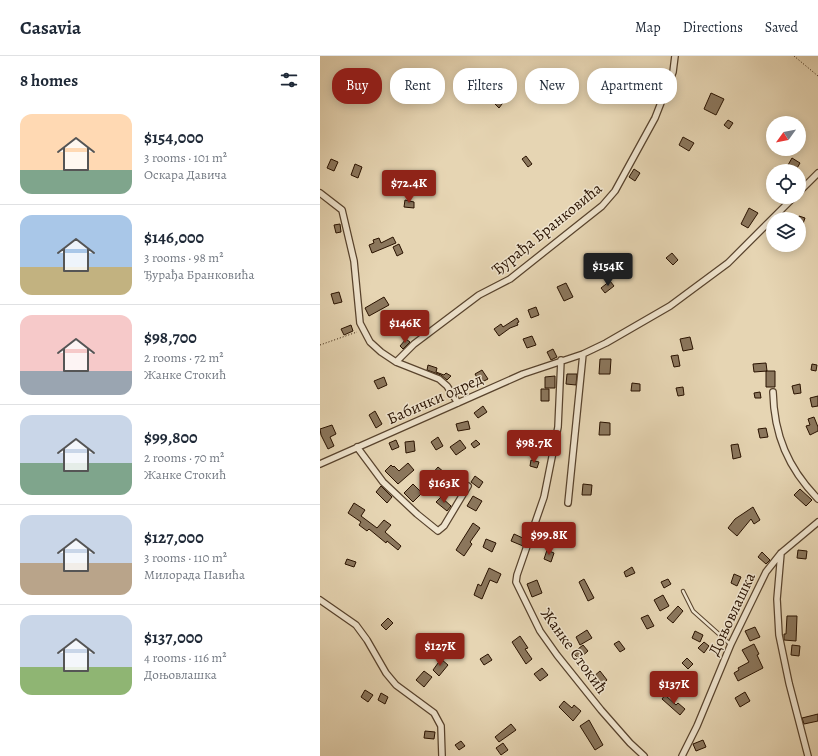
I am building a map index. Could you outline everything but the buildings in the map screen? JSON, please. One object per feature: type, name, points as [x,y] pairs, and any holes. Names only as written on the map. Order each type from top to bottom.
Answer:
[{"type":"street","name":"Ђурађа Бранковића","points":[[396,362],[414,344],[480,296],[510,278],[602,206],[615,191],[655,118],[673,72],[675,56]]},
{"type":"street","points":[[806,185],[818,173]]},
{"type":"street","points":[[320,193],[342,210],[354,261],[360,323],[370,342],[396,362],[439,379],[447,386],[458,403]]},
{"type":"street","name":"Бабички одред","points":[[320,464],[523,374],[561,360],[583,354],[606,343],[670,306],[728,262],[787,204]]},
{"type":"street","points":[[568,502],[583,354]]},
{"type":"street","name":"Жанке Стокић","points":[[561,360],[558,427],[544,496],[517,575],[516,582],[540,631],[557,655],[601,710],[630,743],[644,756]]},
{"type":"street","points":[[773,392],[773,409],[780,440],[792,465],[806,486],[818,499]]},
{"type":"street","points":[[357,447],[369,466],[383,482],[417,514],[438,531],[444,526],[468,486]]},
{"type":"street","name":"Доњовлашка","points":[[682,756],[697,726],[731,644],[766,572],[781,553],[818,522]]},
{"type":"street","points":[[781,553],[778,599],[779,635],[788,683],[808,756]]},
{"type":"street","points":[[320,600],[356,625],[367,640],[386,673],[396,685],[434,713],[441,726],[442,756]]},
{"type":"lane","points":[[683,591],[693,611],[731,644]]},
{"type":"path","points":[[794,56],[818,76]]},
{"type":"path","points":[[320,345],[363,330]]}]
